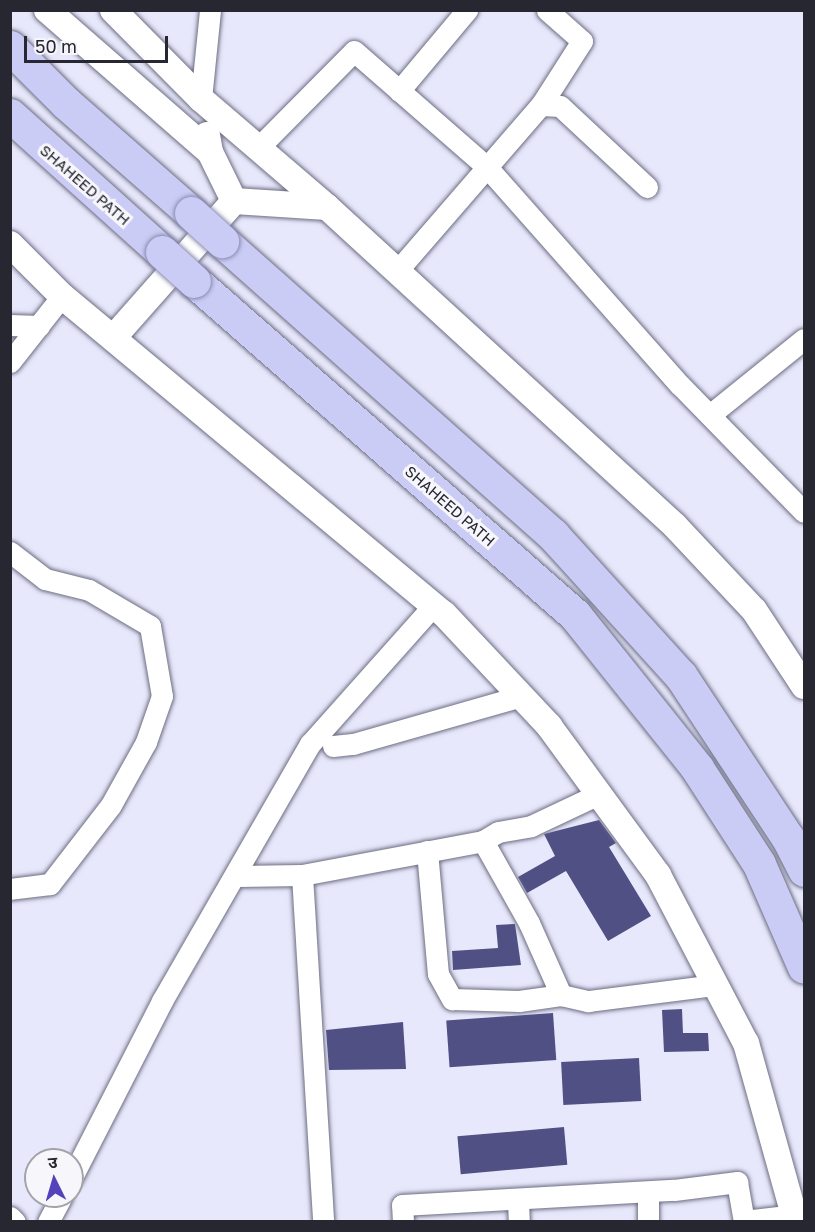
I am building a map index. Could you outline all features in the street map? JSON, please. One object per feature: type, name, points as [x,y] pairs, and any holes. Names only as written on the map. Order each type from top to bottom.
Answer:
[{"type":"highway","points":[[10,46],[66,103],[553,535],[681,676],[788,838],[804,870]]},
{"type":"highway","name":"SHAHEED PATH","points":[[10,115],[194,281],[575,615],[696,768],[759,864],[804,967]]},
{"type":"street","points":[[47,10],[210,152]]},
{"type":"street","points":[[113,10],[201,99],[327,207],[675,526],[754,610],[800,668]]},
{"type":"street","points":[[210,10],[201,99],[210,152],[234,201]]},
{"type":"street","points":[[399,91],[467,10]]},
{"type":"street","points":[[397,271],[541,105],[582,41],[547,10]]},
{"type":"street","points":[[258,148],[354,51],[486,166],[680,385],[711,414],[804,512]]},
{"type":"street","points":[[125,80],[153,52]]},
{"type":"street","points":[[541,105],[560,106],[647,187]]},
{"type":"street","points":[[234,201],[327,207]]},
{"type":"street","points":[[113,338],[234,201]]},
{"type":"street","points":[[10,244],[62,296],[434,605],[518,697],[549,726],[658,875],[746,1043],[795,1218],[744,1221],[737,1182],[648,1192],[402,1205],[403,1221]]},
{"type":"street","points":[[10,362],[62,296]]},
{"type":"street","points":[[10,325],[39,326]]},
{"type":"street","points":[[711,414],[804,339]]},
{"type":"street","points":[[10,552],[45,579],[89,590],[150,626],[162,696],[146,742],[111,805],[50,884],[10,889]]},
{"type":"street","points":[[84,1153],[162,1000],[238,876],[310,744],[434,605]]},
{"type":"street","points":[[333,746],[353,744],[518,697]]},
{"type":"street","points":[[238,876],[302,875],[483,841],[498,832],[531,826],[599,794]]},
{"type":"street","points":[[483,841],[529,923],[561,995]]},
{"type":"street","points":[[427,851],[438,974],[446,993],[452,999],[549,1000],[561,995],[588,1001],[715,985]]},
{"type":"street","points":[[302,875],[323,1221]]},
{"type":"street","points":[[648,1192],[648,1221]]},
{"type":"street","points":[[518,1199],[519,1221]]},
{"type":"street","points":[[10,1217],[15,1221]]},
{"type":"building","points":[[599,820],[616,843],[609,847],[651,916],[608,941],[566,871],[527,893],[518,877],[555,856],[544,834]]},
{"type":"building","points":[[515,924],[521,965],[453,970],[452,951],[498,948],[496,925]]},
{"type":"building","points":[[682,1009],[683,1033],[708,1033],[709,1051],[664,1052],[662,1010]]},
{"type":"building","points":[[553,1013],[556,1060],[450,1067],[446,1020]]},
{"type":"building","points":[[403,1022],[406,1069],[329,1070],[326,1030]]},
{"type":"building","points":[[639,1058],[641,1101],[563,1105],[561,1062]]},
{"type":"building","points":[[564,1127],[567,1165],[461,1174],[457,1136]]}]
